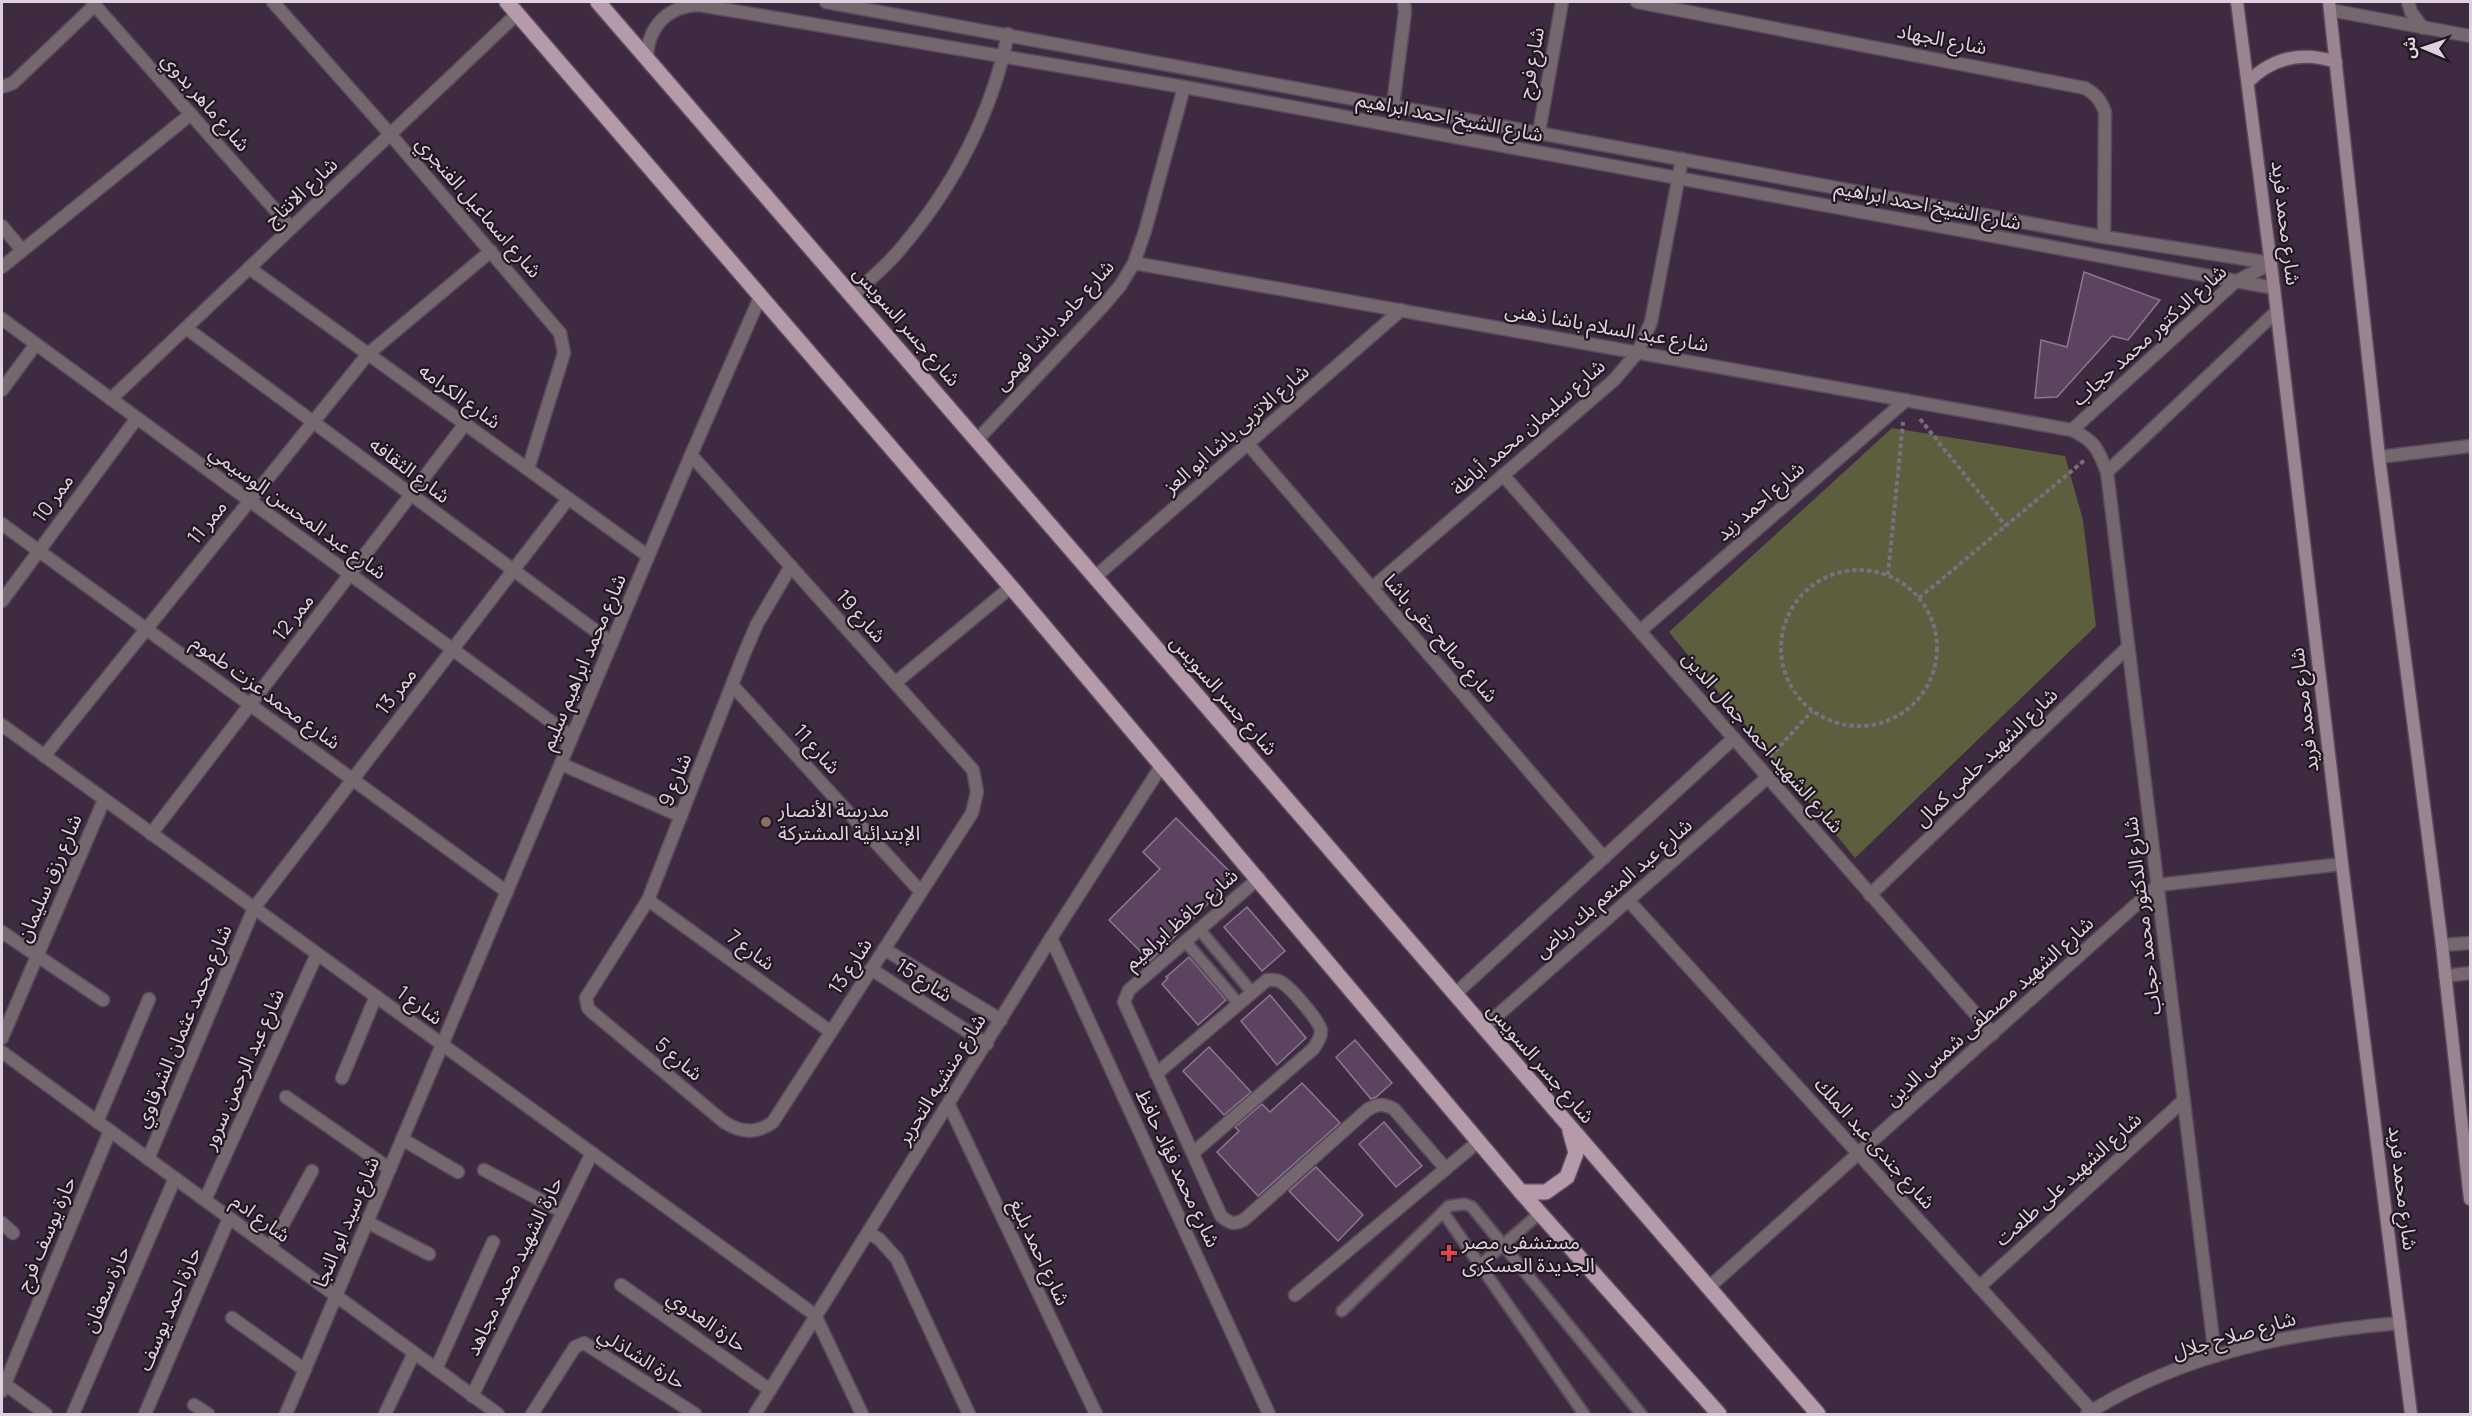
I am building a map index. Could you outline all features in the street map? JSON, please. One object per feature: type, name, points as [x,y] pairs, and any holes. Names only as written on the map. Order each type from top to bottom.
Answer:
[{"type":"main road","points":[[507,2],[1011,586],[1521,1192],[1719,1414]]},
{"type":"main road","name":"شارع جسر السويس","points":[[598,2],[1818,1414]]},
{"type":"main road","name":"شارع محمد فريد","points":[[2237,2],[2277,311],[2342,864],[2411,1414]]},
{"type":"main road","points":[[2330,6],[2379,457],[2442,945],[2470,1198]]},
{"type":"main road","points":[[2248,82],[2269,65],[2289,58],[2309,56],[2336,62]]},
{"type":"main road","points":[[1521,1192],[1546,1192],[1567,1177],[1576,1154],[1569,1128]]},
{"type":"street","name":"شارع اسماعيل الفنجري","points":[[273,2],[554,324],[563,343],[564,353],[528,470]]},
{"type":"street","name":"شارع الشيخ احمد ابراهيم","points":[[826,2],[2104,237],[2271,263]]},
{"type":"street","points":[[1393,105],[1405,12],[1404,2]]},
{"type":"street","name":"شارع فرج","points":[[1539,132],[1562,2]]},
{"type":"street","name":"شارع الجهاد","points":[[1637,2],[2085,87],[2094,93],[2105,112],[2104,237]]},
{"type":"street","points":[[2408,2],[2411,12],[2423,28]]},
{"type":"street","points":[[2,87],[13,83],[94,3]]},
{"type":"street","name":"شارع ماهر بدوي","points":[[94,3],[291,228]]},
{"type":"street","name":"شارع الشيخ احمد ابراهيم","points":[[647,57],[654,28],[668,13],[685,3],[1184,87],[2274,288]]},
{"type":"street","points":[[2330,6],[2423,28],[2470,36]]},
{"type":"street","name":"شارع الانتاج","points":[[111,399],[518,13]]},
{"type":"street","points":[[853,295],[902,248],[946,189],[980,124],[1004,57],[1008,34]]},
{"type":"street","name":"شارع حامد باشا فهمى","points":[[977,440],[1102,306],[1120,285],[1134,263],[1145,231],[1184,87]]},
{"type":"street","points":[[2,267],[191,114]]},
{"type":"street","name":"شارع سليمان محمد أباظة","points":[[1372,588],[1614,380],[1638,352],[1651,322],[1682,159]]},
{"type":"street","points":[[2,226],[22,250]]},
{"type":"street","name":"ممر 11","points":[[44,756],[368,354],[491,251]]},
{"type":"street","name":"شارع عبد السلام باشا ذهنى","points":[[1134,263],[2072,430]]},
{"type":"street","name":"شارع الدكتور محمد حجاب","points":[[2215,1356],[2107,471],[2098,449],[2087,437],[2072,430],[2235,282],[2271,263]]},
{"type":"street","name":"شارع الكرامه","points":[[249,268],[648,556]]},
{"type":"street","name":"شارع محمد ابراهيم سليم","points":[[442,1045],[648,556],[761,295]]},
{"type":"street","name":"شارع الاتربى باشا ابو العز","points":[[1095,577],[1401,310]]},
{"type":"street","points":[[2107,471],[2277,311]]},
{"type":"street","name":"شارع عبد المحسن الوسيمي","points":[[2,319],[572,736]]},
{"type":"street","name":"شارع الثقافه","points":[[186,328],[612,643]]},
{"type":"street","points":[[2,390],[36,344]]},
{"type":"street","name":"شارع احمد زيد","points":[[1640,631],[1906,400]]},
{"type":"street","name":"ممر 10","points":[[2,601],[137,418]]},
{"type":"street","name":"ممر 12","points":[[152,834],[465,424]]},
{"type":"street","name":"شارع صالح حقى باشا","points":[[1248,444],[1604,858]]},
{"type":"street","points":[[2379,457],[2470,446]]},
{"type":"street","name":"شارع 19","points":[[691,455],[973,770],[977,792],[972,813]]},
{"type":"street","name":"شارع الشهيد احمد جمال الدين","points":[[1503,475],[1993,1034]]},
{"type":"street","name":"ممر 13","points":[[254,908],[568,498]]},
{"type":"street","name":"شارع محمد عزت طموم","points":[[2,524],[507,892]]},
{"type":"street","name":"شارع 9","points":[[586,1003],[587,994],[648,900],[757,624],[791,566]]},
{"type":"street","points":[[895,683],[1011,586]]},
{"type":"street","name":"شارع الشهيد حلمى كمال","points":[[1870,894],[2128,647]]},
{"type":"street","name":"شارع 11","points":[[733,686],[921,892]]},
{"type":"street","name":"شارع 1","points":[[2,725],[815,1315]]},
{"type":"street","name":"شارع عبد المنعم بك رياض","points":[[1454,995],[1734,738]]},
{"type":"street","points":[[561,764],[681,816]]},
{"type":"street","name":"شارع منشيه التحرير","points":[[755,1414],[1051,938],[1162,765]]},
{"type":"street","name":"شارع عبد المنعم بك رياض","points":[[1483,1028],[1628,900],[1764,772]]},
{"type":"street","name":"شارع رزق سليمان","points":[[2,1038],[104,800]]},
{"type":"street","name":"شارع 13","points":[[754,1131],[773,1122],[972,813]]},
{"type":"street","points":[[2158,885],[2342,864]]},
{"type":"street","name":"شارع حافظ ابراهيم","points":[[1156,1074],[1124,1002],[1129,990],[1258,878]]},
{"type":"street","name":"شارع الشهيد مصطفى شمس الدين","points":[[1708,1288],[2158,885]]},
{"type":"street","name":"شارع 7","points":[[648,900],[831,1032]]},
{"type":"street","name":"شارع جندى عبد الملك","points":[[1628,900],[1979,1287],[2090,1413]]},
{"type":"street","name":"شارع محمد عثمان الشرقاوي","points":[[148,1159],[254,908]]},
{"type":"street","points":[[2,932],[103,1000]]},
{"type":"street","name":"شارع محمد فؤاد حافظ","points":[[1051,938],[1269,1414]]},
{"type":"street","points":[[2442,945],[2470,943]]},
{"type":"street","points":[[884,949],[1001,1020]]},
{"type":"street","name":"شارع عبد الرحمن سرور","points":[[205,1200],[317,954]]},
{"type":"street","name":"شارع 15","points":[[871,969],[987,1044]]},
{"type":"street","points":[[2445,975],[2470,973]]},
{"type":"street","points":[[1193,1153],[1313,1049],[1319,1041],[1321,1031],[1318,1022],[1284,983],[1275,980],[1267,980],[1251,991],[1156,1074],[1221,1216],[1228,1223],[1237,1224],[1375,1105],[1385,1104],[1394,1109],[1446,1169]]},
{"type":"street","points":[[342,1078],[376,996]]},
{"type":"street","points":[[97,1122],[149,999]]},
{"type":"street","name":"شارع 5","points":[[586,1003],[592,1012],[724,1122],[733,1128],[754,1131]]},
{"type":"street","name":"شارع سيد ابو النجا","points":[[286,1414],[442,1045]]},
{"type":"street","name":"شارع ادم","points":[[2,1052],[436,1369],[489,1412]]},
{"type":"street","points":[[286,1097],[390,1169]]},
{"type":"street","name":"شارع الشهيد على طلعت","points":[[1979,1287],[2184,1100]]},
{"type":"street","name":"شارع احمد بليغ","points":[[949,1105],[1096,1414]]},
{"type":"street","name":"حارة يوسف فرج","points":[[3,1386],[110,1131]]},
{"type":"street","points":[[402,1139],[458,1172]]},
{"type":"street","points":[[1295,1295],[1479,1141]]},
{"type":"street","name":"حارة الشهيد محمد مجاهد","points":[[472,1396],[592,1153]]},
{"type":"street","points":[[484,1170],[563,1212]]},
{"type":"street","points":[[270,1248],[312,1171]]},
{"type":"street","name":"حارة سعفان","points":[[73,1414],[174,1178]]},
{"type":"street","name":"حارة احمد يوسف","points":[[145,1414],[229,1218]]},
{"type":"street","points":[[368,1222],[429,1254]]},
{"type":"street","points":[[2,1223],[13,1233]]},
{"type":"street","points":[[868,1233],[879,1239],[897,1259],[969,1414]]},
{"type":"street","points":[[436,1369],[493,1242]]},
{"type":"street","name":"حارة العدوي","points":[[621,1285],[770,1390]]},
{"type":"street","points":[[815,1315],[862,1414]]},
{"type":"street","points":[[232,1318],[305,1370]]},
{"type":"street","name":"شارع صلاح جلال","points":[[2090,1413],[2142,1386],[2215,1356],[2276,1339],[2337,1329],[2400,1323]]},
{"type":"street","name":"حارة الشاذلي","points":[[532,1414],[575,1347],[584,1343],[695,1414]]},
{"type":"street","points":[[385,1414],[414,1353]]},
{"type":"street","points":[[3,1386],[46,1414]]},
{"type":"street","points":[[194,1405],[208,1414]]},
{"type":"lane","points":[[1199,929],[1251,991]]},
{"type":"lane","points":[[1185,941],[1238,1003]]},
{"type":"lane","points":[[1342,1311],[1443,1212],[1456,1203],[1472,1207],[1641,1414]]},
{"type":"lane","points":[[1443,1212],[1584,1414]]},
{"type":"lane","points":[[1480,1265],[1540,1213]]},
{"type":"path","points":[[1906,400],[2006,526]]},
{"type":"path","points":[[1887,575],[1906,400]]},
{"type":"path","points":[[1920,598],[2098,449]]},
{"type":"path","points":[[1860,569],[1887,575],[1905,584],[1920,598],[1931,618],[1937,640],[1936,663],[1929,684],[1915,702],[1898,717],[1876,724],[1854,727],[1832,722],[1812,711],[1793,690],[1782,664],[1782,636],[1791,610],[1808,588],[1832,574],[1860,569]]},
{"type":"path","points":[[1764,772],[1812,711]]},
{"type":"green space","points":[[1892,428],[2065,456],[2083,520],[2096,626],[1855,858],[1669,632]]},
{"type":"building","points":[[2084,272],[2160,300],[2128,340],[2112,336],[2057,397],[2035,398],[2041,340],[2067,347]]},
{"type":"building","points":[[1176,818],[1235,877],[1150,961],[1109,920],[1160,869],[1143,852]]},
{"type":"building","points":[[1247,907],[1285,951],[1262,971],[1224,927]]},
{"type":"building","points":[[1189,957],[1226,1000],[1198,1025],[1162,984],[1168,978],[1166,977]]},
{"type":"building","points":[[1270,995],[1306,1038],[1277,1065],[1241,1021]]},
{"type":"building","points":[[1355,1040],[1392,1083],[1371,1099],[1336,1057]]},
{"type":"building","points":[[1209,1047],[1251,1092],[1224,1115],[1183,1071]]},
{"type":"building","points":[[1302,1083],[1340,1123],[1258,1196],[1217,1152],[1239,1131],[1235,1127],[1262,1104],[1270,1112]]},
{"type":"building","points":[[1384,1122],[1422,1166],[1396,1187],[1359,1144]]},
{"type":"building","points":[[1316,1167],[1363,1215],[1338,1241],[1289,1191]]},
{"type":"place","name":"مدرسة الأنصار الإبتدائية المشتركة","points":[[766,822]]},
{"type":"place","name":"مستشفى مصر الجديدة العسكرى","points":[[1449,1253]]}]
